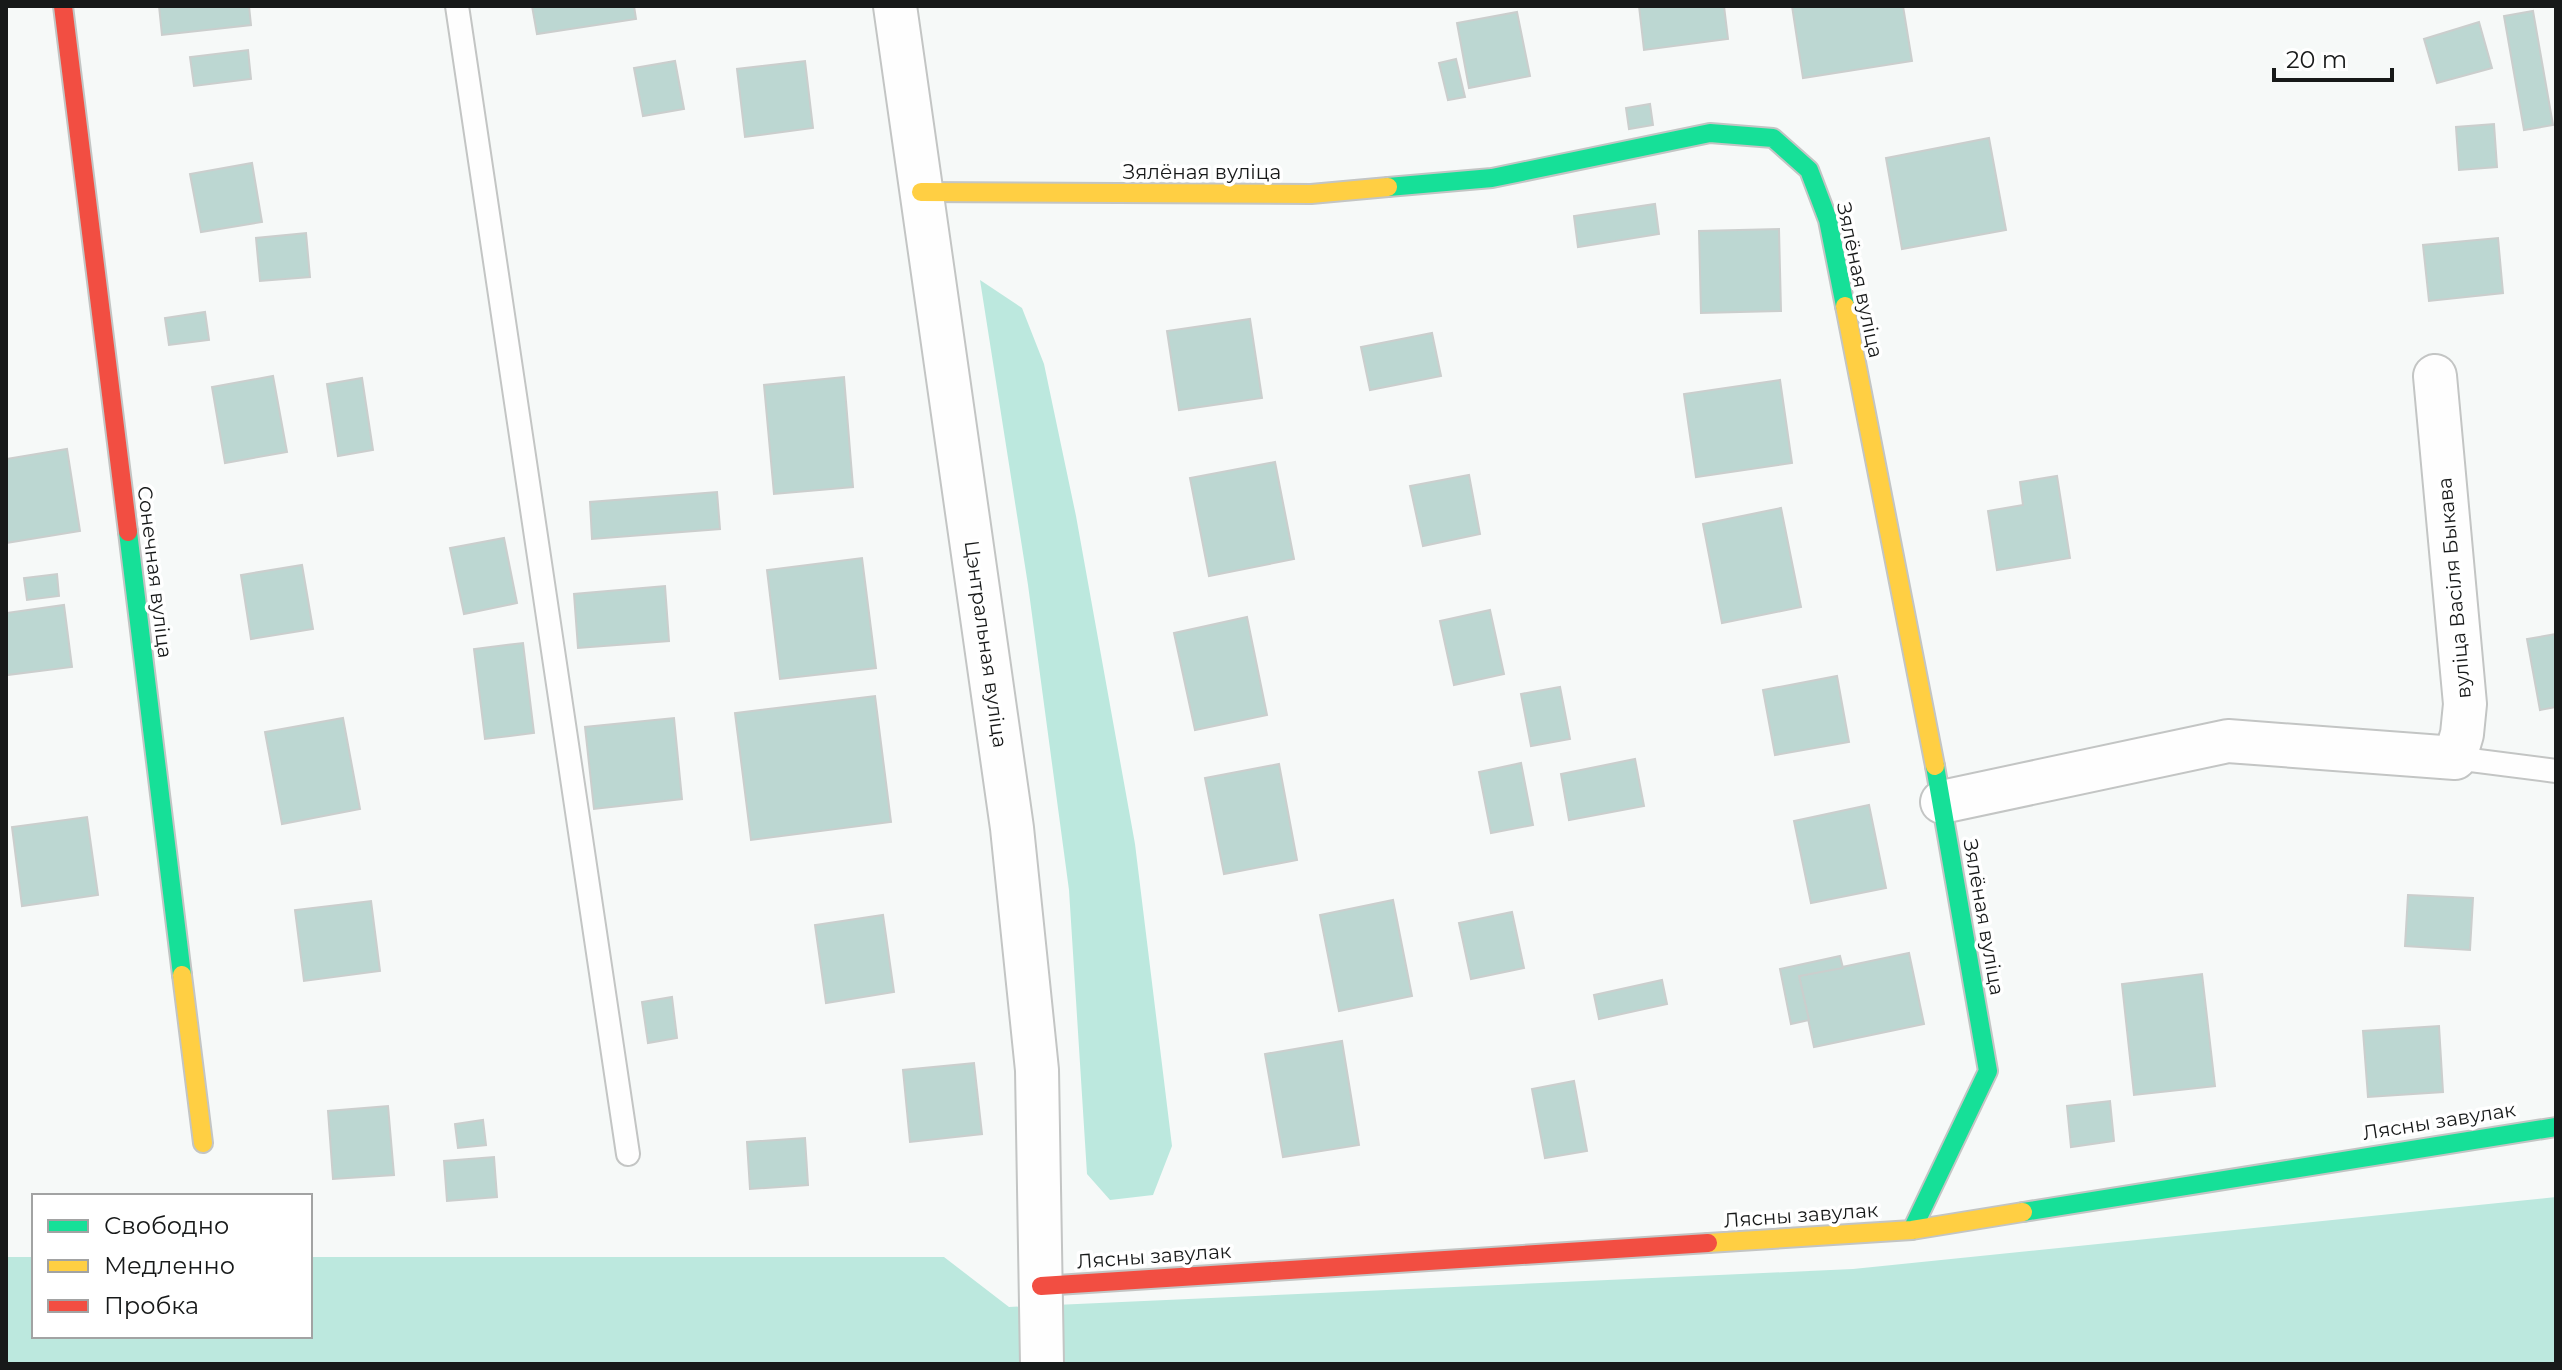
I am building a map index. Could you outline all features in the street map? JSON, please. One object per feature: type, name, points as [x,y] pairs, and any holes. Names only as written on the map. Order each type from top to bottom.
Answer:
[{"type":"street","name":"Сонечная вуліца","points":[[63,6],[203,1143]]},
{"type":"street","name":"Цэнтральная вуліца","points":[[895,6],[1012,828],[1037,1070],[1042,1364]]},
{"type":"street","name":"Зялёная вуліца","points":[[921,192],[1311,194],[1492,178],[1710,133],[1773,138],[1809,170],[1828,220],[1942,802],[1988,1071],[1912,1230]]},
{"type":"street","name":"вуліца Васіля Быкава","points":[[2435,376],[2465,704],[2462,734],[2455,758]]},
{"type":"street","points":[[1942,802],[2228,741],[2455,758]]},
{"type":"street","name":"Лясны завулак","points":[[1041,1286],[1912,1230],[2528,1129],[2556,1127]]},
{"type":"lane","points":[[457,6],[628,1154]]},
{"type":"lane","points":[[2455,758],[2556,771]]},
{"type":"green space","points":[[980,280],[1022,308],[1044,364],[1076,516],[1135,844],[1172,1146],[1153,1195],[1110,1200],[1087,1174],[1069,890],[1028,585]]},
{"type":"green space","points":[[2556,1197],[2556,1364],[6,1364],[6,1257],[32,1257],[32,1338],[312,1338],[312,1257],[944,1257],[1009,1307],[1853,1269]]},
{"type":"building","points":[[159,6],[249,6],[251,25],[162,35]]},
{"type":"building","points":[[532,6],[634,6],[636,19],[537,34]]},
{"type":"building","points":[[1639,6],[1724,6],[1728,39],[1644,50]]},
{"type":"building","points":[[1792,6],[1903,6],[1912,61],[1803,78]]},
{"type":"building","points":[[2533,11],[2553,125],[2524,130],[2504,16]]},
{"type":"building","points":[[1517,12],[1530,76],[1469,88],[1457,23]]},
{"type":"building","points":[[2479,22],[2492,68],[2437,83],[2424,39]]},
{"type":"building","points":[[248,50],[251,79],[194,86],[190,57]]},
{"type":"building","points":[[1456,59],[1465,97],[1448,100],[1439,63]]},
{"type":"building","points":[[675,61],[684,109],[643,116],[634,68]]},
{"type":"building","points":[[805,61],[813,128],[745,137],[737,69]]},
{"type":"building","points":[[1650,104],[1653,125],[1629,129],[1626,108]]},
{"type":"building","points":[[2494,124],[2497,167],[2459,170],[2456,127]]},
{"type":"building","points":[[1989,138],[2006,230],[1902,249],[1886,158]]},
{"type":"building","points":[[252,163],[262,222],[201,232],[190,174]]},
{"type":"building","points":[[1655,204],[1659,234],[1578,247],[1574,216]]},
{"type":"building","points":[[1779,229],[1781,311],[1701,313],[1699,231]]},
{"type":"building","points":[[306,233],[310,277],[260,281],[256,238]]},
{"type":"building","points":[[2498,238],[2503,293],[2429,301],[2423,245]]},
{"type":"building","points":[[205,312],[209,340],[169,345],[165,318]]},
{"type":"building","points":[[1250,319],[1262,398],[1179,410],[1167,331]]},
{"type":"building","points":[[1432,333],[1441,376],[1370,390],[1361,347]]},
{"type":"building","points":[[273,376],[287,452],[225,463],[212,387]]},
{"type":"building","points":[[844,377],[853,487],[774,494],[764,385]]},
{"type":"building","points":[[362,378],[373,450],[338,456],[327,384]]},
{"type":"building","points":[[1780,380],[1792,463],[1696,477],[1684,394]]},
{"type":"building","points":[[67,449],[80,531],[6,543],[6,459]]},
{"type":"building","points":[[1275,462],[1294,559],[1209,576],[1190,478]]},
{"type":"building","points":[[1469,475],[1480,534],[1423,546],[1410,486]]},
{"type":"building","points":[[2057,476],[2070,558],[1997,570],[1988,511],[2023,505],[2020,482]]},
{"type":"building","points":[[717,492],[720,529],[592,539],[590,502]]},
{"type":"building","points":[[1781,508],[1801,607],[1722,623],[1703,524]]},
{"type":"building","points":[[504,538],[517,603],[464,614],[450,548]]},
{"type":"building","points":[[862,558],[876,668],[780,679],[767,570]]},
{"type":"building","points":[[302,565],[313,629],[251,639],[241,575]]},
{"type":"building","points":[[57,574],[59,596],[27,600],[24,578]]},
{"type":"building","points":[[665,586],[669,641],[578,648],[574,594]]},
{"type":"building","points":[[64,605],[72,667],[7,675],[6,613]]},
{"type":"building","points":[[1490,610],[1504,674],[1454,685],[1440,621]]},
{"type":"building","points":[[1247,617],[1267,715],[1195,730],[1174,633]]},
{"type":"building","points":[[2556,634],[2556,707],[2540,710],[2527,639]]},
{"type":"building","points":[[523,643],[534,733],[485,739],[474,649]]},
{"type":"building","points":[[1837,676],[1849,742],[1775,755],[1763,690]]},
{"type":"building","points":[[1560,687],[1570,739],[1531,746],[1521,694]]},
{"type":"building","points":[[875,696],[891,822],[751,840],[735,713]]},
{"type":"building","points":[[343,718],[360,809],[282,824],[265,732]]},
{"type":"building","points":[[674,718],[682,799],[594,809],[585,727]]},
{"type":"building","points":[[1635,759],[1644,806],[1569,820],[1561,774]]},
{"type":"building","points":[[1521,763],[1533,825],[1491,833],[1479,772]]},
{"type":"building","points":[[1279,764],[1297,860],[1224,874],[1205,778]]},
{"type":"building","points":[[1869,805],[1886,888],[1811,903],[1794,821]]},
{"type":"building","points":[[87,817],[98,895],[22,906],[12,827]]},
{"type":"building","points":[[2408,895],[2473,898],[2470,950],[2405,946]]},
{"type":"building","points":[[1393,900],[1412,996],[1339,1011],[1320,915]]},
{"type":"building","points":[[371,901],[380,971],[304,981],[295,910]]},
{"type":"building","points":[[1512,912],[1524,968],[1471,979],[1459,923]]},
{"type":"building","points":[[883,915],[894,992],[826,1003],[815,925]]},
{"type":"building","points":[[1909,953],[1924,1024],[1814,1047],[1799,976]]},
{"type":"building","points":[[1840,956],[1843,968],[1799,976],[1809,1020],[1791,1024],[1780,969]]},
{"type":"building","points":[[2202,974],[2215,1086],[2134,1095],[2122,984]]},
{"type":"building","points":[[1662,980],[1667,1004],[1599,1019],[1594,995]]},
{"type":"building","points":[[672,997],[677,1038],[648,1043],[642,1002]]},
{"type":"building","points":[[2439,1026],[2443,1092],[2368,1097],[2363,1031]]},
{"type":"building","points":[[1342,1041],[1359,1145],[1283,1157],[1265,1054]]},
{"type":"building","points":[[974,1063],[982,1134],[910,1142],[903,1070]]},
{"type":"building","points":[[1574,1081],[1587,1151],[1545,1158],[1532,1089]]},
{"type":"building","points":[[2110,1101],[2114,1141],[2071,1147],[2067,1106]]},
{"type":"building","points":[[388,1106],[394,1175],[333,1179],[328,1111]]},
{"type":"building","points":[[483,1120],[486,1145],[458,1148],[455,1124]]},
{"type":"building","points":[[805,1138],[808,1185],[750,1189],[747,1142]]},
{"type":"building","points":[[494,1157],[497,1197],[447,1201],[444,1161]]},
{"type":"traffic: fast","points":[[1388,187],[1492,178],[1710,133],[1773,138],[1809,170],[1828,220],[1845,306]]},
{"type":"traffic: fast","points":[[128,532],[182,975]]},
{"type":"traffic: fast","points":[[1912,1230],[1988,1071],[1935,766]]},
{"type":"traffic: fast","points":[[2023,1212],[2556,1127]]},
{"type":"traffic: slow","points":[[921,192],[1311,194],[1388,187]]},
{"type":"traffic: slow","points":[[1845,306],[1935,766]]},
{"type":"traffic: slow","points":[[182,975],[203,1143]]},
{"type":"traffic: slow","points":[[1708,1243],[1912,1230],[2023,1212]]},
{"type":"traffic: jam","points":[[63,6],[128,532]]},
{"type":"traffic: jam","points":[[1041,1286],[1708,1243]]}]
